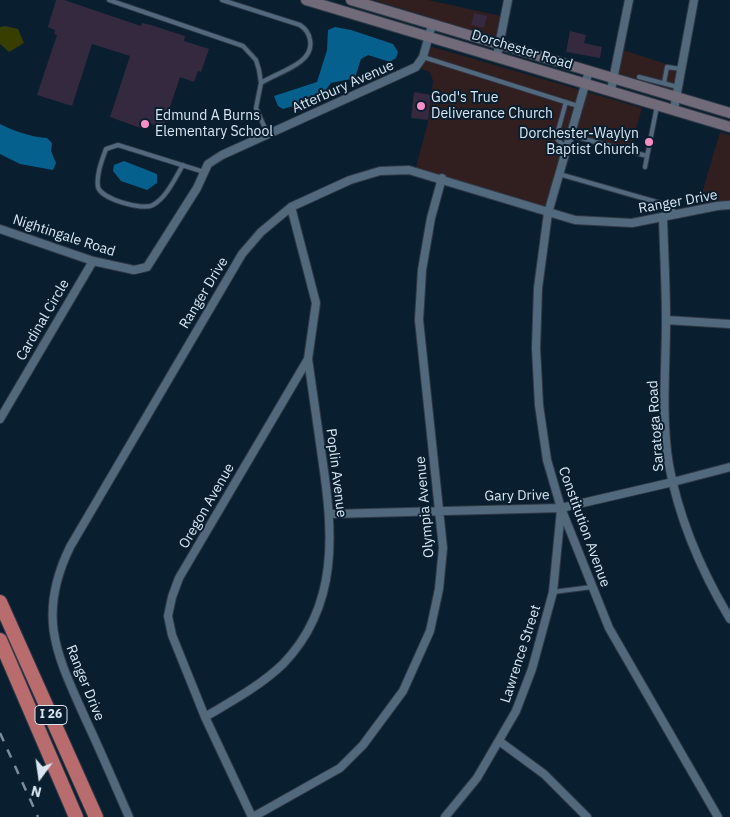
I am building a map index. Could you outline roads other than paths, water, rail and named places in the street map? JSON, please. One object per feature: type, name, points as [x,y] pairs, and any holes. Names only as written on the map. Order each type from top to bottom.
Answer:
[{"type":"highway","name":"I 26","points":[[0,602],[96,817]]},
{"type":"highway","name":"I 26","points":[[0,640],[76,817]]},
{"type":"main road","name":"Dorchester Road","points":[[306,0],[355,16],[612,90],[730,127]]},
{"type":"main road","name":"Dorchester Road","points":[[356,1],[614,79],[677,92],[730,113]]},
{"type":"street","points":[[497,56],[508,0]]},
{"type":"street","points":[[612,90],[629,0]]},
{"type":"street","points":[[674,109],[694,0]]},
{"type":"street","points":[[355,16],[356,1]]},
{"type":"street","points":[[423,57],[432,25]]},
{"type":"street","name":"Atterbury Avenue","points":[[122,267],[134,270],[147,267],[197,188],[208,164],[402,75],[416,68],[423,57]]},
{"type":"street","name":"Constitution Avenue","points":[[589,71],[548,213],[538,288],[536,348],[540,405],[547,460],[561,508],[609,628],[718,817]]},
{"type":"street","name":"Ranger Drive","points":[[129,817],[58,656],[53,624],[53,602],[58,576],[79,531],[242,254],[261,232],[291,206],[350,180],[380,172],[410,170],[442,178],[575,220],[632,223],[717,206],[730,206]]},
{"type":"street","name":"Olympia Avenue","points":[[252,817],[340,768],[363,745],[403,691],[430,631],[439,589],[443,548],[419,320],[422,270],[431,218],[442,178]]},
{"type":"street","name":"Oregon Avenue","points":[[252,817],[205,718],[172,635],[168,616],[179,578],[308,360],[316,303],[291,206]]},
{"type":"street","name":"Saratoga Road","points":[[663,218],[666,320],[665,382],[669,462],[673,482],[690,537],[714,592],[730,619]]},
{"type":"street","name":"Nightingale Road","points":[[0,229],[93,261],[122,267]]},
{"type":"street","name":"Cardinal Circle","points":[[0,419],[93,261]]},
{"type":"street","points":[[666,320],[730,324]]},
{"type":"street","name":"Poplin Avenue","points":[[205,718],[260,684],[284,663],[305,635],[318,609],[325,586],[330,554],[330,514],[308,360]]},
{"type":"street","name":"Gary Drive","points":[[330,514],[561,508],[673,482],[730,466]]},
{"type":"street","name":"Lawrence Street","points":[[445,817],[477,778],[499,741],[516,711],[532,669],[553,592],[561,508]]},
{"type":"street","points":[[499,741],[544,774],[587,817]]},
{"type":"lane","points":[[110,0],[243,46],[256,60],[261,83],[256,108],[268,135]]},
{"type":"lane","points":[[222,0],[300,25],[306,29],[311,44],[308,54],[299,63],[261,83]]},
{"type":"lane","points":[[423,57],[578,106]]},
{"type":"lane","points":[[664,83],[667,67],[681,70]]},
{"type":"lane","points":[[639,77],[664,83],[677,92]]},
{"type":"lane","points":[[566,102],[556,138],[566,148]]},
{"type":"lane","points":[[645,166],[658,104]]},
{"type":"lane","points":[[570,135],[647,156]]},
{"type":"lane","points":[[183,165],[168,190],[154,205],[145,208],[104,195],[98,187],[100,168],[106,149],[118,145],[183,165],[204,172]]},
{"type":"lane","points":[[559,174],[667,205],[678,215]]},
{"type":"lane","points":[[553,592],[592,587]]},
{"type":"water","points":[[335,27],[351,30],[393,44],[398,52],[396,58],[390,62],[368,55],[361,59],[355,78],[331,83],[325,91],[300,104],[283,109],[278,106],[274,96],[317,82],[327,50],[328,30]]},
{"type":"water","points":[[0,124],[23,133],[47,138],[52,143],[51,151],[56,163],[53,170],[20,164],[0,154]]},
{"type":"water","points":[[124,161],[157,174],[157,183],[147,190],[121,181],[113,171],[114,165]]},
{"type":"railway","points":[[0,733],[38,817]]},
{"type":"place","name":"God's True Deliverance Church","points":[[421,106]]},
{"type":"place","name":"Edmund A Burns Elementary School","points":[[145,124]]},
{"type":"place","name":"Dorchester-Waylyn Baptist Church","points":[[649,142]]}]
